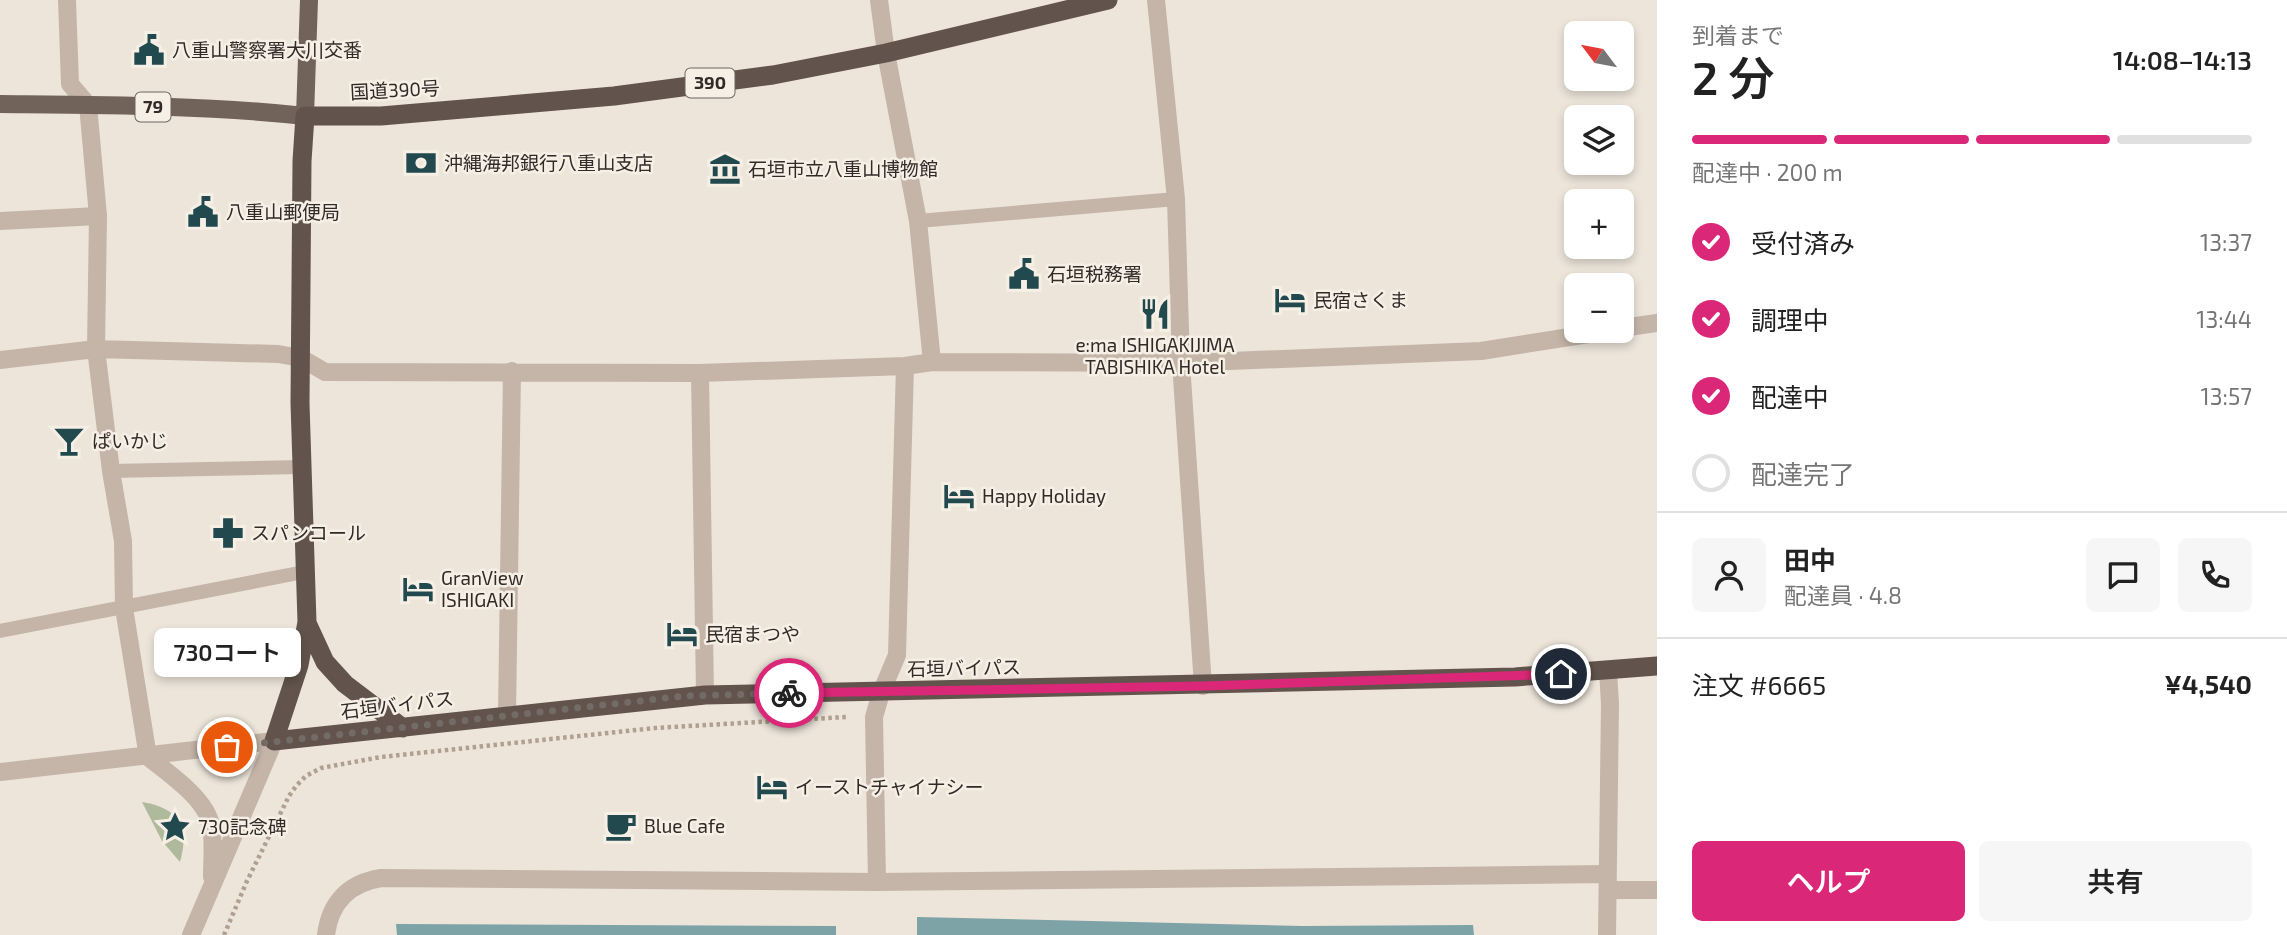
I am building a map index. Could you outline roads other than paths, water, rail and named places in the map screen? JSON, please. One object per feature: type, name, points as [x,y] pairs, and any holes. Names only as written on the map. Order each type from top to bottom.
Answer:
[{"type":"highway","name":"国道390号","points":[[305,116],[381,116],[614,96],[773,75],[886,53],[1108,0]]},
{"type":"highway","points":[[274,741],[297,673],[307,622],[301,467],[302,161],[305,116]]},
{"type":"highway","points":[[307,622],[325,662],[345,684],[403,728]]},
{"type":"highway","name":"石垣バイパス","points":[[274,741],[705,695],[1514,677],[1657,666]]},
{"type":"main road","points":[[305,116],[309,0]]},
{"type":"main road","name":"79","points":[[0,104],[88,105],[305,116]]},
{"type":"street","points":[[67,0],[70,84],[88,105],[98,216],[96,349],[111,471],[123,541],[124,608],[148,757],[176,779],[201,804],[206,813],[211,825],[212,887]]},
{"type":"street","points":[[878,0],[918,221],[932,362]]},
{"type":"street","points":[[1156,0],[1176,199],[1181,363],[1203,686]]},
{"type":"street","points":[[0,221],[98,216]]},
{"type":"street","points":[[1634,326],[1657,323]]},
{"type":"street","points":[[0,359],[96,349],[267,354],[301,358],[325,372],[700,373],[905,366],[932,362],[1181,363],[1481,351],[1564,338]]},
{"type":"street","points":[[877,883],[874,717],[881,692],[897,655],[905,366]]},
{"type":"street","points":[[507,715],[512,371]]},
{"type":"street","points":[[700,373],[705,695]]},
{"type":"street","points":[[1607,935],[1610,704],[1608,671]]},
{"type":"street","points":[[0,772],[274,741]]},
{"type":"street","points":[[191,935],[274,741]]},
{"type":"street","points":[[326,935],[336,903],[365,880],[382,878],[877,883],[1607,882],[1657,890]]},
{"type":"lane","points":[[918,221],[1176,199]]},
{"type":"lane","points":[[111,471],[301,467]]},
{"type":"lane","points":[[0,631],[304,572]]},
{"type":"water","points":[[917,917],[1302,926],[1473,925],[1474,935],[917,935]]},
{"type":"water","points":[[396,924],[836,926],[836,935],[397,935]]},
{"type":"place","name":"八重山警察署大川交番","points":[[149,50]]},
{"type":"place","name":"沖縄海邦銀行八重山支店","points":[[421,163]]},
{"type":"place","name":"石垣市立八重山博物館","points":[[725,169]]},
{"type":"place","name":"八重山郵便局","points":[[203,212]]},
{"type":"place","name":"石垣税務署","points":[[1024,274]]},
{"type":"place","name":"民宿さくま","points":[[1290,300]]},
{"type":"place","name":"e:ma ISHIGAKIJIMA TABISHIKA Hotel","points":[[1155,314]]},
{"type":"place","name":"ぱいかじ","points":[[69,441]]},
{"type":"place","name":"Happy Holiday","points":[[959,496]]},
{"type":"place","name":"スパンコール","points":[[228,533]]},
{"type":"place","name":"GranView ISHIGAKI","points":[[418,589]]},
{"type":"place","name":"民宿まつや","points":[[682,634]]},
{"type":"place","name":"730コート","points":[[227,747]]},
{"type":"place","name":"イーストチャイナシー","points":[[772,787]]},
{"type":"place","name":"Blue Cafe","points":[[621,826]]},
{"type":"place","name":"730記念碑","points":[[175,827]]}]
